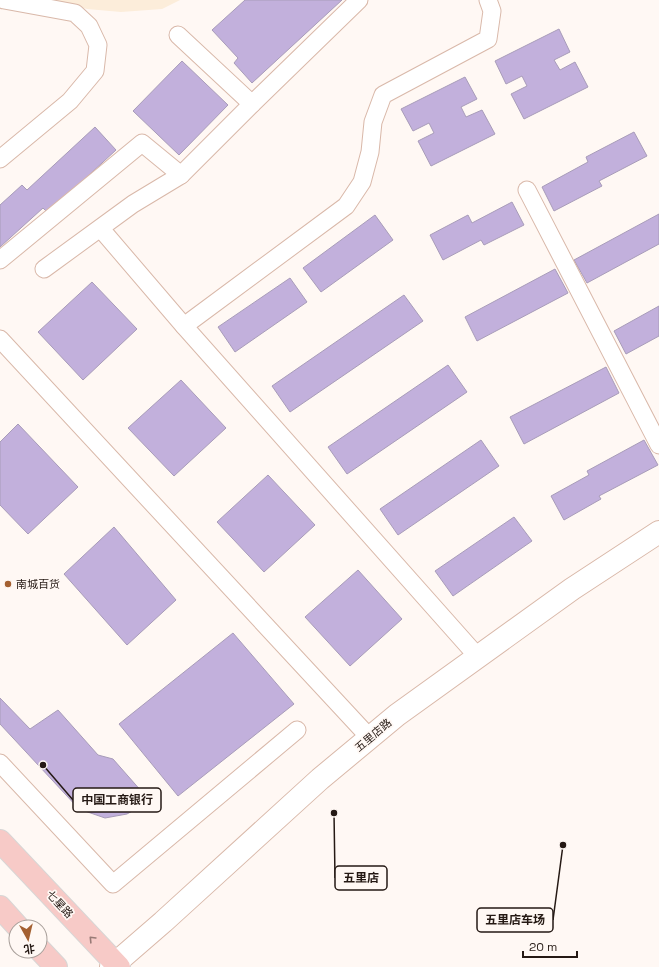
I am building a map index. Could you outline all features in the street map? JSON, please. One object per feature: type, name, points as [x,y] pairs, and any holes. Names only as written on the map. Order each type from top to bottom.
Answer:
[{"type":"highway","name":"七星路","points":[[0,841],[115,966]]},
{"type":"highway","points":[[0,908],[10,919]]},
{"type":"highway","points":[[48,958],[56,967]]},
{"type":"main road","name":"五里店路","points":[[115,966],[320,779],[397,715],[572,589],[659,532]]},
{"type":"street","points":[[0,159],[70,101],[94,71],[98,44],[89,26],[75,13],[4,0]]},
{"type":"street","points":[[44,269],[132,204],[181,175],[359,0]]},
{"type":"street","points":[[184,326],[346,206],[362,182],[370,152],[372,122],[383,95],[488,39],[492,11],[488,0]]},
{"type":"street","points":[[178,35],[252,104]]},
{"type":"street","points":[[0,260],[142,143],[181,175]]},
{"type":"street","points":[[527,190],[659,445]]},
{"type":"street","points":[[100,229],[184,326],[478,657]]},
{"type":"street","points":[[0,339],[370,738]]},
{"type":"street","points":[[0,763],[113,884],[297,730]]},
{"type":"shaded area","points":[[55,0],[180,0],[162,9],[121,12],[87,9]]},
{"type":"building","points":[[245,0],[342,0],[252,83],[234,63],[238,58],[212,30]]},
{"type":"building","points":[[559,29],[570,52],[554,60],[560,70],[575,62],[588,87],[524,119],[511,94],[527,86],[522,76],[506,84],[495,61]]},
{"type":"building","points":[[182,61],[228,105],[179,155],[133,111]]},
{"type":"building","points":[[465,77],[477,99],[461,107],[466,117],[482,110],[495,134],[431,166],[418,141],[434,133],[429,123],[413,131],[401,109]]},
{"type":"building","points":[[95,127],[116,150],[48,213],[43,208],[0,247],[0,205],[22,185],[27,190]]},
{"type":"building","points":[[634,132],[647,156],[599,181],[602,186],[554,211],[542,187],[588,162],[586,157]]},
{"type":"building","points":[[512,202],[524,225],[484,245],[481,240],[443,260],[430,235],[468,215],[472,223]]},
{"type":"building","points":[[659,214],[659,244],[587,283],[574,260]]},
{"type":"building","points":[[375,215],[393,240],[321,292],[303,268]]},
{"type":"building","points":[[555,269],[568,293],[477,341],[465,317]]},
{"type":"building","points":[[290,278],[307,302],[235,352],[218,327]]},
{"type":"building","points":[[92,282],[137,329],[83,380],[38,332]]},
{"type":"building","points":[[404,295],[423,321],[290,412],[272,386]]},
{"type":"building","points":[[659,306],[659,336],[626,354],[614,331]]},
{"type":"building","points":[[448,365],[467,392],[347,474],[328,447]]},
{"type":"building","points":[[606,367],[619,393],[524,444],[510,417]]},
{"type":"building","points":[[181,380],[226,428],[174,476],[128,428]]},
{"type":"building","points":[[18,424],[78,487],[28,534],[0,505],[0,442]]},
{"type":"building","points":[[481,440],[499,466],[398,535],[380,509]]},
{"type":"building","points":[[644,440],[658,465],[599,496],[601,499],[564,520],[551,496],[589,475],[587,471]]},
{"type":"building","points":[[268,475],[315,525],[264,572],[217,522]]},
{"type":"building","points":[[514,517],[532,541],[453,596],[435,571]]},
{"type":"building","points":[[114,527],[176,600],[127,645],[64,574]]},
{"type":"building","points":[[358,570],[402,619],[350,666],[305,617]]},
{"type":"building","points":[[233,633],[294,704],[178,796],[119,724]]},
{"type":"building","points":[[0,698],[30,729],[58,710],[98,755],[113,759],[150,801],[127,814],[105,818],[79,809],[0,724]]},
{"type":"place","name":"南城百货","points":[[8,584]]},
{"type":"place","name":"中国工商银行","points":[[43,765]]},
{"type":"place","name":"五里店","points":[[334,813]]},
{"type":"place","name":"五里店车场","points":[[563,845]]}]
